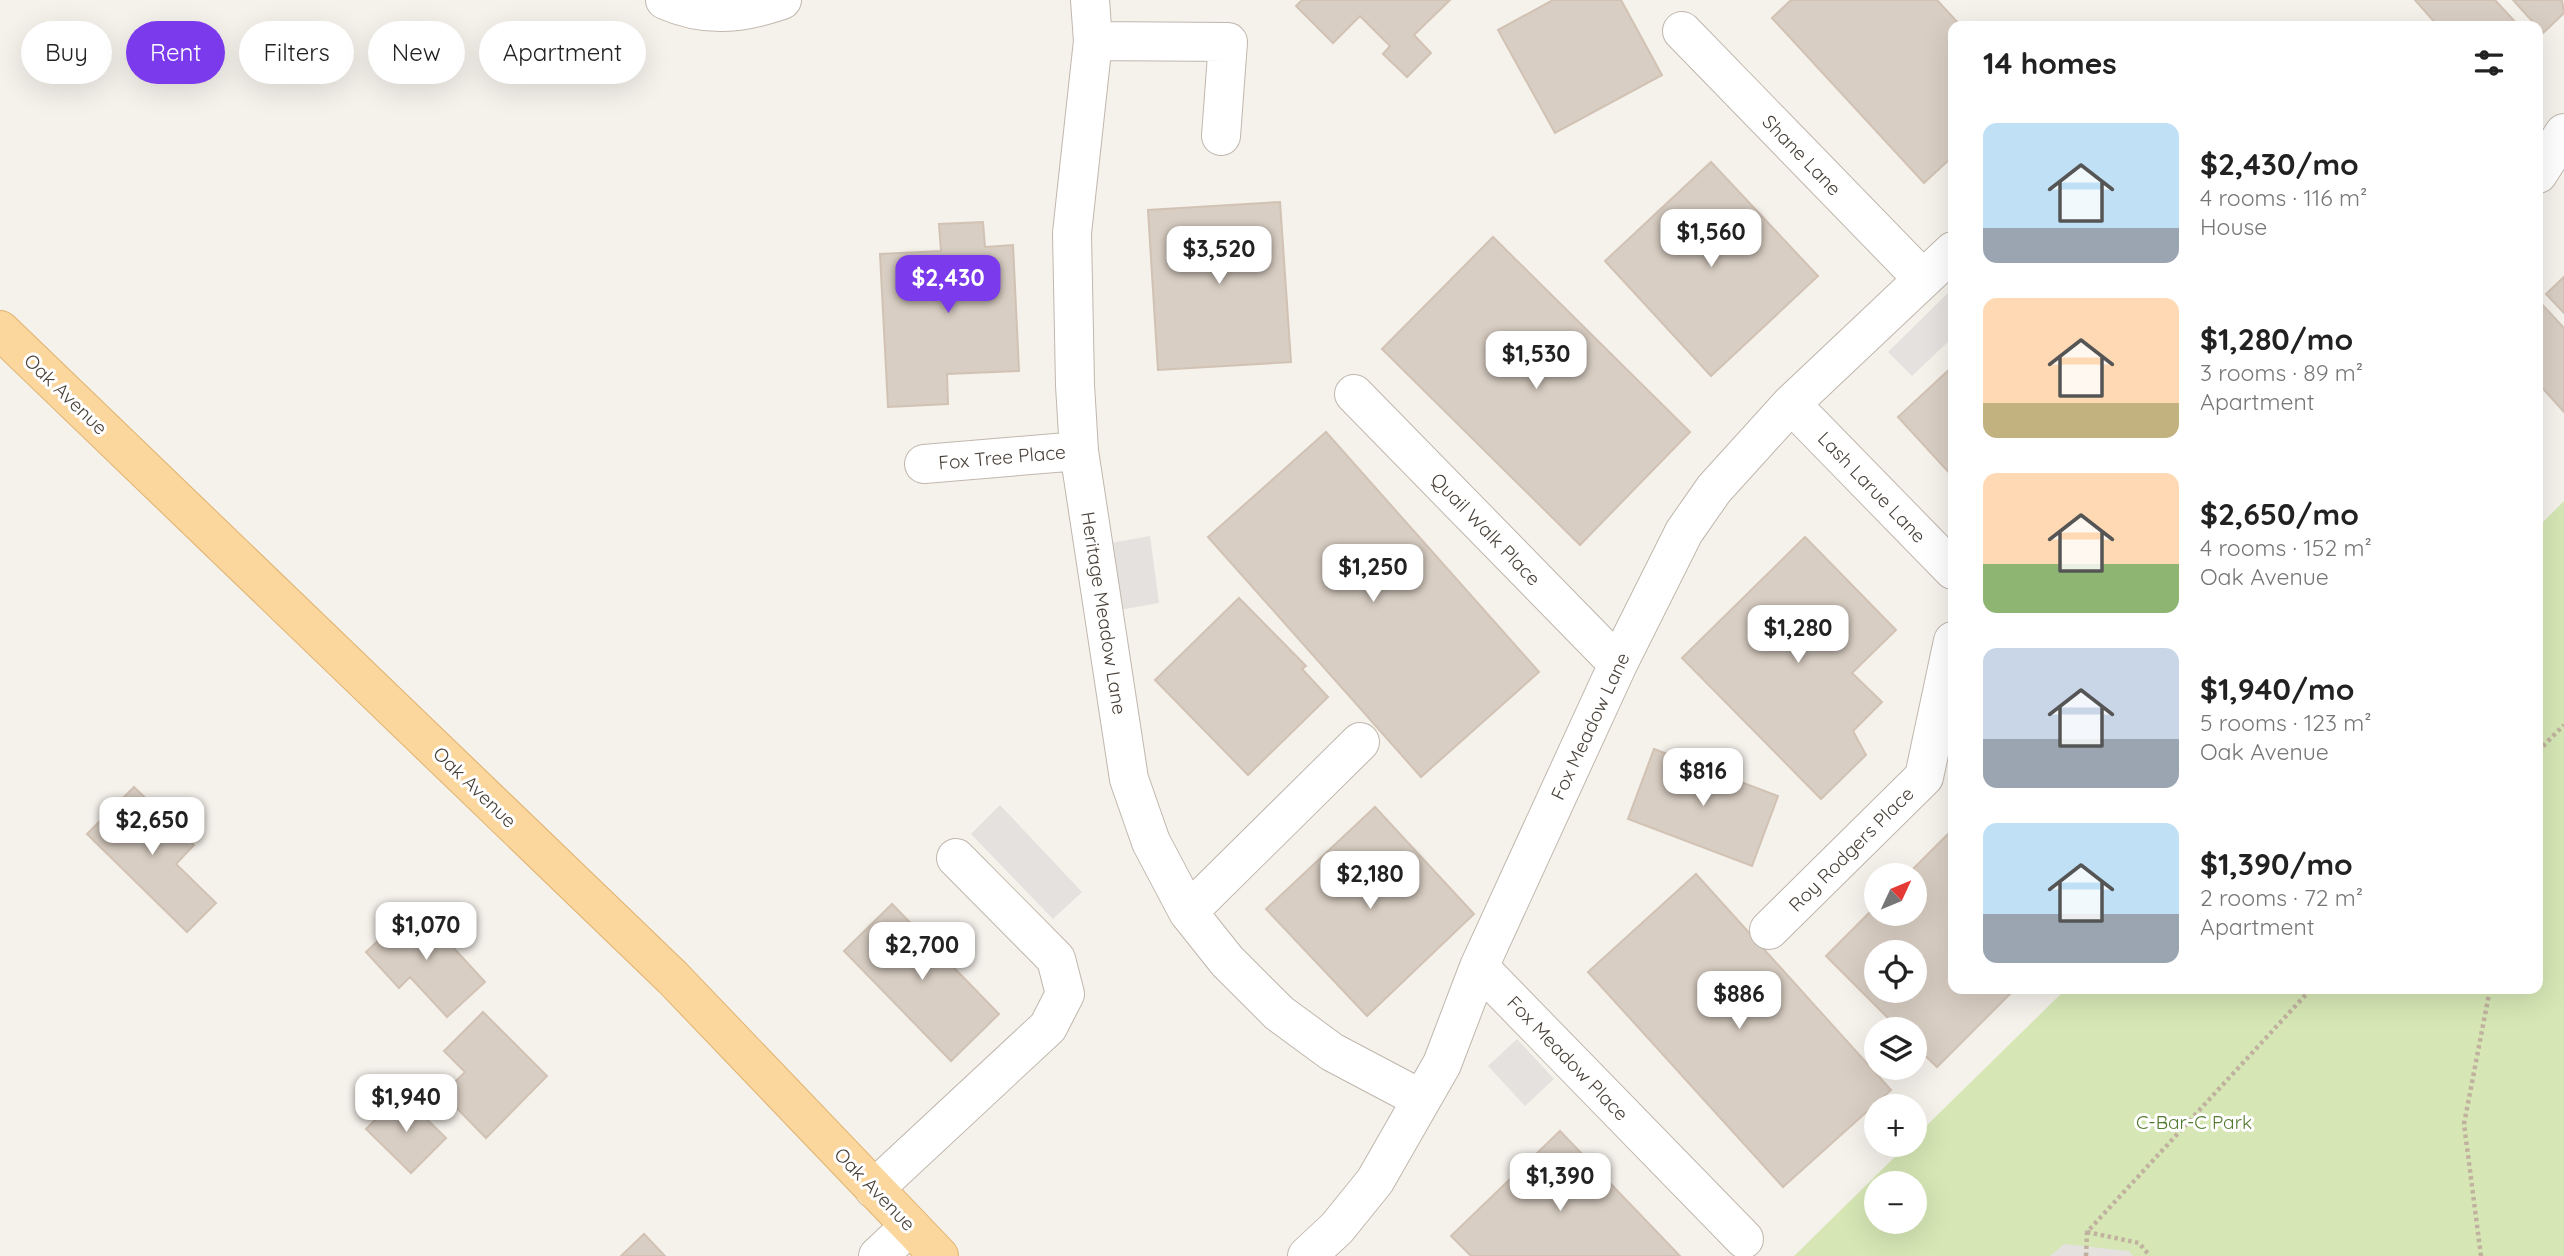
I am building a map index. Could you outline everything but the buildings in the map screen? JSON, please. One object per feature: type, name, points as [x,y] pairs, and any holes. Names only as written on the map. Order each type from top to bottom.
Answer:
[{"type":"main road","name":"Oak Avenue","points":[[0,330],[673,978],[939,1256]]},
{"type":"street","points":[[665,0],[710,13],[752,10],[782,0]]},
{"type":"street","name":"Heritage Meadow Lane","points":[[1090,0],[1093,41],[1072,233],[1079,451],[1129,779],[1152,842],[1188,912],[1227,961],[1279,1013],[1332,1052],[1421,1100]]},
{"type":"street","name":"Shane Lane","points":[[1682,31],[1923,279]]},
{"type":"street","points":[[1093,41],[1228,42],[1221,136]]},
{"type":"street","points":[[2543,166],[2564,133]]},
{"type":"street","name":"Fox Meadow Lane","points":[[1307,1256],[1337,1228],[1375,1181],[1442,1065],[1479,967],[1618,664],[1684,532],[1714,489],[1791,404],[1948,256]]},
{"type":"street","name":"Quail Walk Place","points":[[1354,394],[1618,664]]},
{"type":"street","name":"Lash Larue Lane","points":[[1791,404],[1948,565]]},
{"type":"street","name":"Fox Tree Place","points":[[924,464],[1079,451]]},
{"type":"street","name":"Roy Rodgers Place","points":[[1769,930],[1924,777],[1948,664]]},
{"type":"street","points":[[1188,912],[1360,742]]},
{"type":"street","points":[[874,1189],[1048,1027],[1065,994],[1056,959],[956,858]]},
{"type":"street","name":"Fox Meadow Place","points":[[1479,967],[1744,1239]]},
{"type":"street","points":[[878,1256],[910,1226]]},
{"type":"path","points":[[2543,746],[2564,724]]},
{"type":"path","points":[[2086,1256],[2087,1232],[2306,994]]},
{"type":"path","points":[[2481,1256],[2478,1249],[2465,1124],[2489,994]]},
{"type":"path","points":[[2087,1232],[2139,1243],[2150,1256]]},
{"type":"green space","name":"C-Bar-C Park","points":[[2564,501],[2564,1256],[1794,1256],[1864,1187],[1864,1234],[1927,1234],[1927,1171],[1881,1171],[1895,1157],[1927,1157],[1927,1125],[2061,994],[2543,994],[2543,522]]},
{"type":"shaded area","points":[[1948,293],[1948,342],[1912,376],[1888,352]]},
{"type":"shaded area","points":[[1150,536],[1159,603],[1119,610],[1111,543]]},
{"type":"shaded area","points":[[1000,805],[1082,892],[1053,919],[971,834]]},
{"type":"shaded area","points":[[1517,1039],[1554,1079],[1525,1106],[1488,1066]]},
{"type":"shaded area","points":[[2064,1244],[2129,1251],[2133,1256],[2050,1256]]}]
